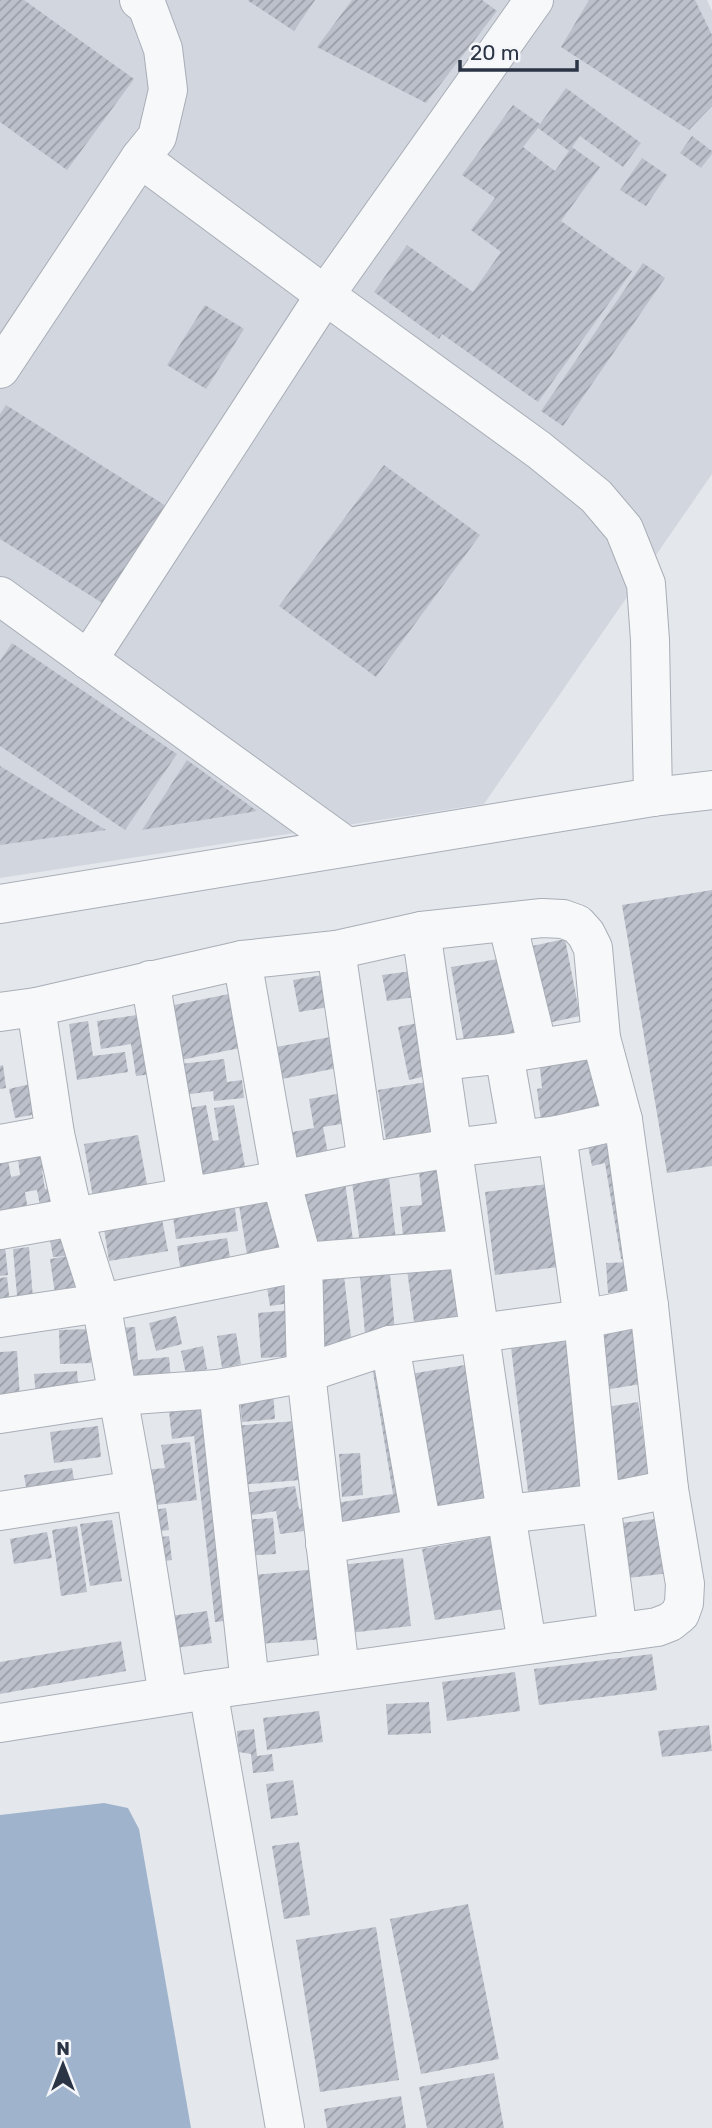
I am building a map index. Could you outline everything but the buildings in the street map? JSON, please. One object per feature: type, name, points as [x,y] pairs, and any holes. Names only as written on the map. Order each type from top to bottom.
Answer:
[{"type":"street","points":[[88,660],[325,295],[534,0]]},
{"type":"street","points":[[0,369],[156,137],[168,90],[163,49],[146,2]]},
{"type":"street","points":[[140,158],[539,450],[596,496],[624,528],[646,584],[650,640],[653,797]]},
{"type":"street","points":[[0,596],[347,847]]},
{"type":"street","points":[[0,904],[653,797],[712,790]]},
{"type":"street","points":[[0,1723],[208,1690],[657,1627],[681,1614],[685,1584],[669,1489],[649,1306],[623,1119],[601,1038],[593,948],[578,924],[563,919],[542,918],[421,931],[336,950],[242,960],[18,1009],[55,1134],[74,1218],[101,1303],[168,1696]]},
{"type":"street","points":[[507,922],[521,1051],[519,1139]]},
{"type":"street","points":[[421,931],[466,1249],[527,1644]]},
{"type":"street","points":[[336,950],[367,1162]]},
{"type":"street","points":[[242,960],[281,1180],[303,1262],[306,1373],[340,1671]]},
{"type":"street","points":[[150,980],[187,1196]]},
{"type":"street","points":[[440,1061],[601,1038]]},
{"type":"street","points":[[0,1230],[367,1162],[557,1135],[623,1119]]},
{"type":"street","points":[[0,1144],[55,1134]]},
{"type":"street","points":[[557,1135],[583,1319],[601,1503],[618,1633]]},
{"type":"street","points":[[0,1318],[101,1303],[303,1262],[466,1249]]},
{"type":"street","points":[[0,1414],[118,1396],[219,1388],[306,1373],[390,1345],[583,1319],[649,1306]]},
{"type":"street","points":[[390,1345],[422,1528]]},
{"type":"street","points":[[219,1388],[250,1684]]},
{"type":"street","points":[[325,1544],[506,1514],[601,1503],[669,1489]]},
{"type":"street","points":[[0,1511],[135,1490]]},
{"type":"street","points":[[208,1690],[285,2128]]},
{"type":"shaded area","points":[[0,0],[707,0],[712,11],[712,474],[484,804],[0,878]]},
{"type":"water","points":[[104,1803],[128,1808],[139,1829],[191,2128],[0,2128],[0,1815]]}]
